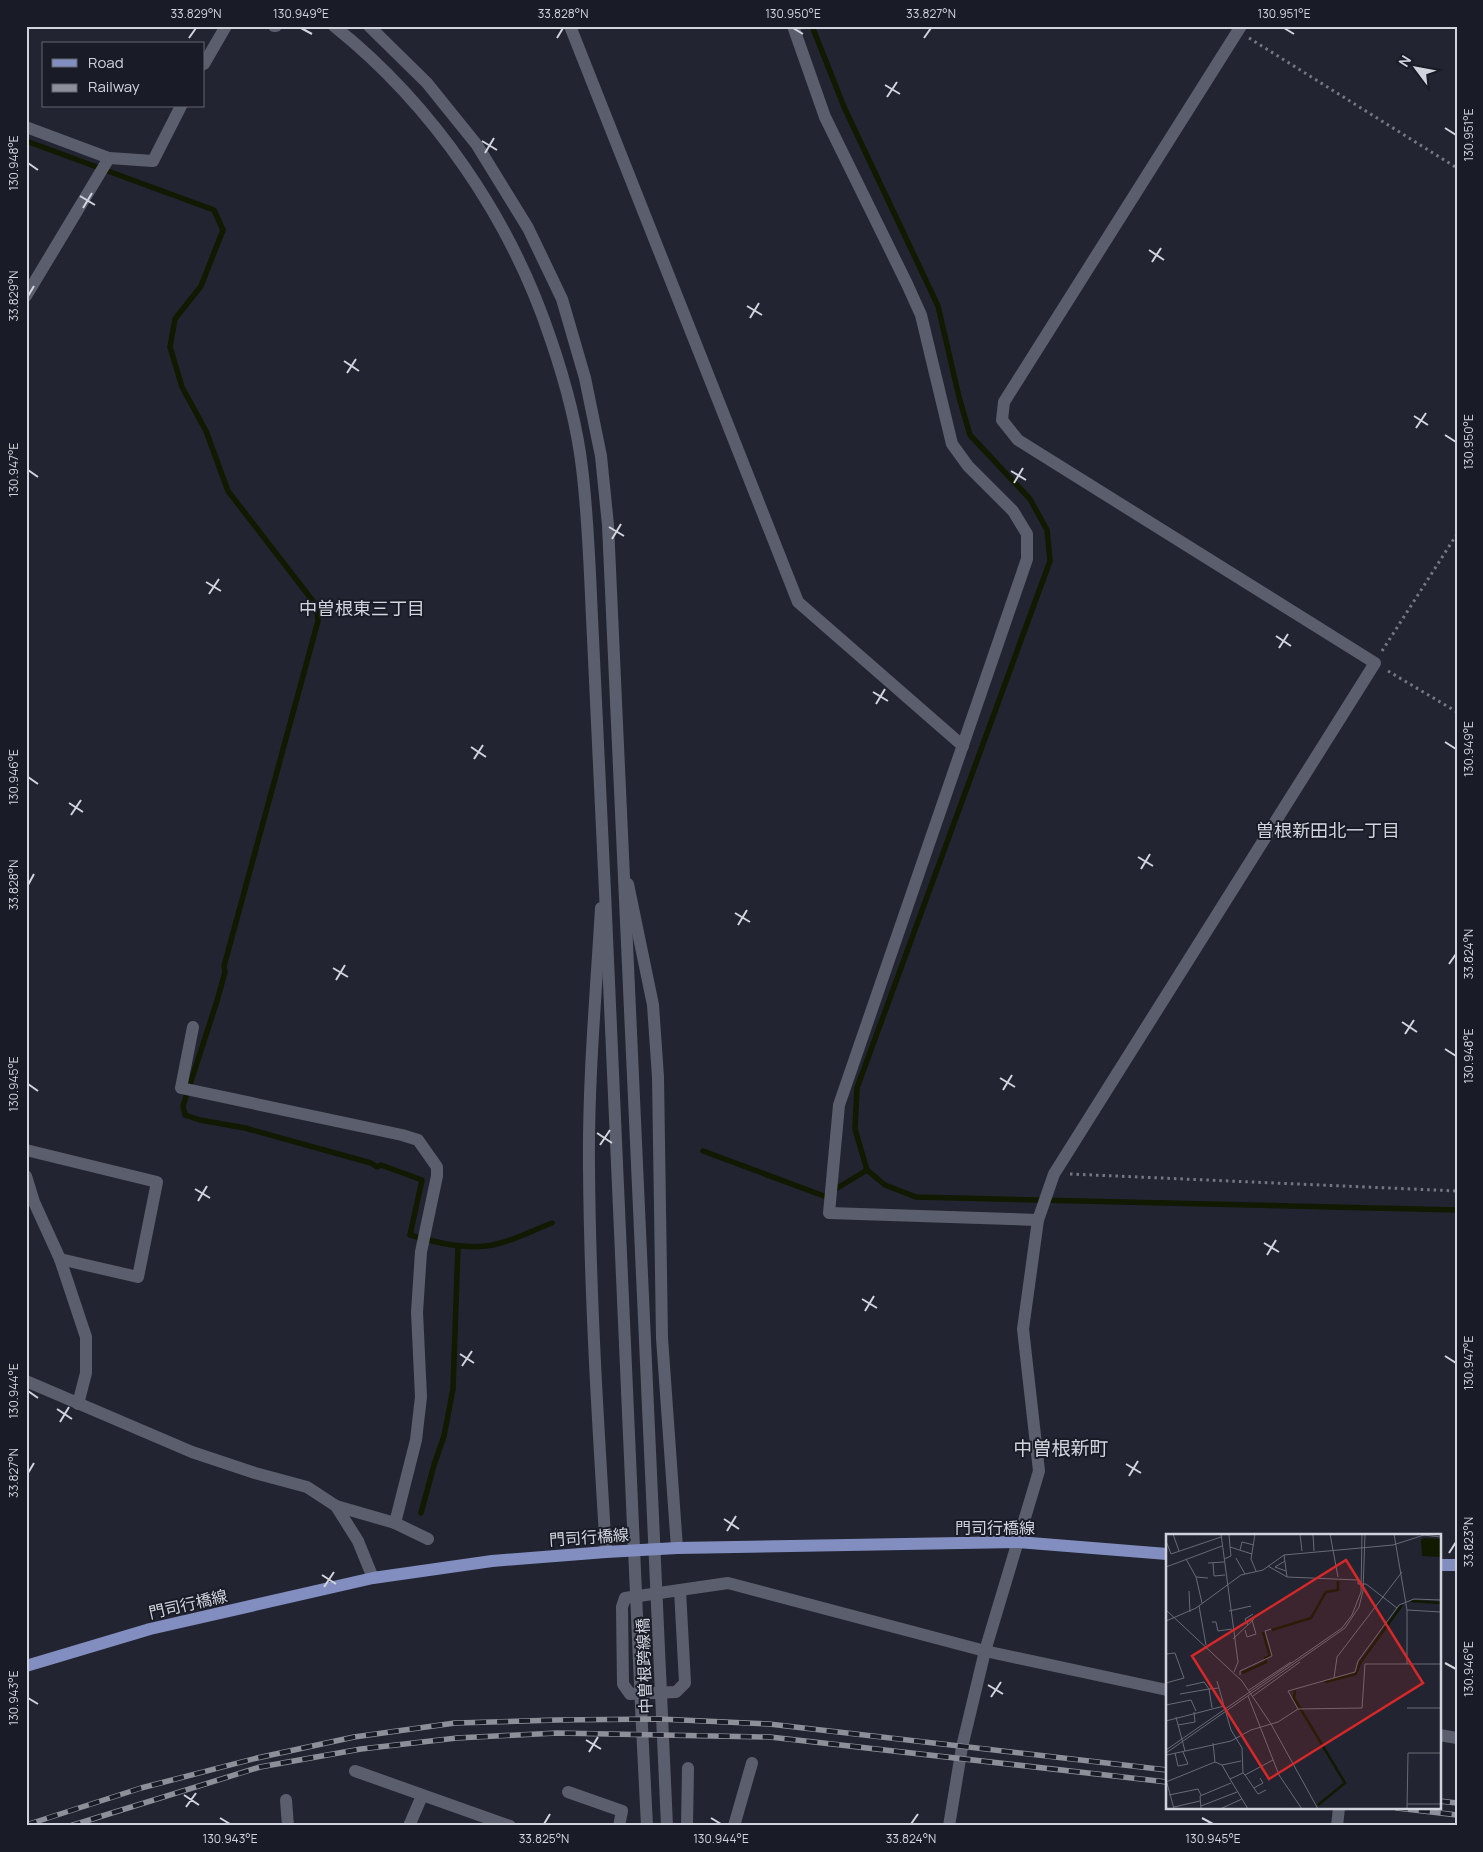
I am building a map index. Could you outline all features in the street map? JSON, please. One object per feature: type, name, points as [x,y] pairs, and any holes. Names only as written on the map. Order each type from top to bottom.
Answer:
[{"type":"main road","name":"門司行橋線","points":[[26,1666],[150,1629],[372,1578],[492,1561],[678,1548],[1018,1542],[1166,1554]]},
{"type":"main road","points":[[1440,1565],[1457,1565]]},
{"type":"street","points":[[205,62],[226,26]]},
{"type":"street","points":[[334,26],[360,47],[415,103],[471,176],[515,250],[550,338],[569,402],[582,466],[588,543],[603,862],[591,1085],[589,1167],[596,1381],[606,1552]]},
{"type":"street","points":[[369,26],[426,83],[477,146],[528,228],[562,299],[585,378],[601,456],[608,525],[624,864],[653,1005],[658,1077],[662,1338],[678,1548]]},
{"type":"street","points":[[570,26],[798,602],[963,746]]},
{"type":"street","points":[[793,26],[825,117],[907,284],[920,315],[952,444],[968,466],[1013,511],[1027,534],[1027,559],[839,1105],[829,1213],[1039,1216]]},
{"type":"street","points":[[949,1826],[962,1747],[985,1650],[1040,1471],[1023,1329],[1039,1216],[1054,1174],[1375,663],[1018,440],[1002,420],[1004,402],[1237,28]]},
{"type":"street","points":[[26,127],[109,159],[153,161],[180,108]]},
{"type":"street","points":[[26,296],[109,159]]},
{"type":"street","name":"中曽根跨線橋","points":[[603,862],[647,1826]]},
{"type":"street","name":"中曽根跨線橋","points":[[624,864],[667,1826]]},
{"type":"street","points":[[193,1027],[182,1088],[402,1135],[418,1140],[437,1167],[438,1176],[421,1252],[417,1312],[421,1397],[416,1440],[395,1523]]},
{"type":"street","points":[[26,1150],[157,1182],[138,1277],[60,1259]]},
{"type":"street","points":[[26,1176],[30,1202],[60,1259],[86,1337],[86,1373],[78,1404]]},
{"type":"street","points":[[26,1381],[192,1452],[254,1473],[306,1487],[336,1506],[395,1523],[428,1538]]},
{"type":"street","points":[[336,1506],[358,1541],[372,1578]]},
{"type":"street","points":[[680,1590],[685,1683],[676,1692],[630,1694],[623,1684],[622,1607],[625,1598],[680,1590],[728,1584],[985,1650],[1166,1690]]},
{"type":"street","points":[[1440,1735],[1457,1738]]},
{"type":"street","points":[[734,1826],[752,1764]]},
{"type":"street","points":[[686,1826],[688,1768]]},
{"type":"street","points":[[355,1772],[510,1826]]},
{"type":"street","points":[[568,1792],[622,1811],[619,1826]]},
{"type":"street","points":[[409,1826],[422,1796]]},
{"type":"street","points":[[286,1800],[288,1826]]},
{"type":"street","points":[[1337,1826],[1339,1810]]},
{"type":"path","points":[[1237,28],[1457,168]]},
{"type":"path","points":[[1457,534],[1375,663],[1457,712]]},
{"type":"path","points":[[1054,1174],[1457,1191]]},
{"type":"waterway","points":[[812,26],[844,107],[938,306],[959,397],[970,435],[1030,499],[1047,530],[1050,561],[857,1088],[855,1129],[867,1170],[885,1185],[916,1197],[1457,1210]]},
{"type":"waterway","points":[[26,141],[214,210],[223,230],[201,286],[175,319],[170,347],[182,387],[206,431],[228,491],[316,605],[318,621],[224,966],[225,972],[217,1001],[183,1106],[185,1115],[200,1120],[245,1128],[371,1163],[377,1167],[381,1165],[422,1180],[410,1235],[457,1246],[476,1247],[511,1240],[552,1223]]},
{"type":"waterway","points":[[703,1151],[824,1196],[867,1170]]},
{"type":"waterway","points":[[421,1513],[444,1436],[453,1389],[458,1246]]},
{"type":"railway","points":[[26,1825],[141,1788],[257,1758],[354,1737],[455,1723],[659,1719],[769,1724],[1166,1770]]},
{"type":"railway","points":[[70,1826],[260,1767],[361,1749],[457,1738],[557,1733],[770,1737],[1166,1782]]},
{"type":"railway","points":[[1440,1801],[1457,1803]]},
{"type":"railway","points":[[1414,1810],[1457,1815]]},
{"type":"district","name":"中曽根東三丁目","points":[[362,609]]},
{"type":"district","name":"曽根新田北一丁目","points":[[1328,831]]},
{"type":"district","name":"中曽根新町","points":[[1061,1448]]}]
